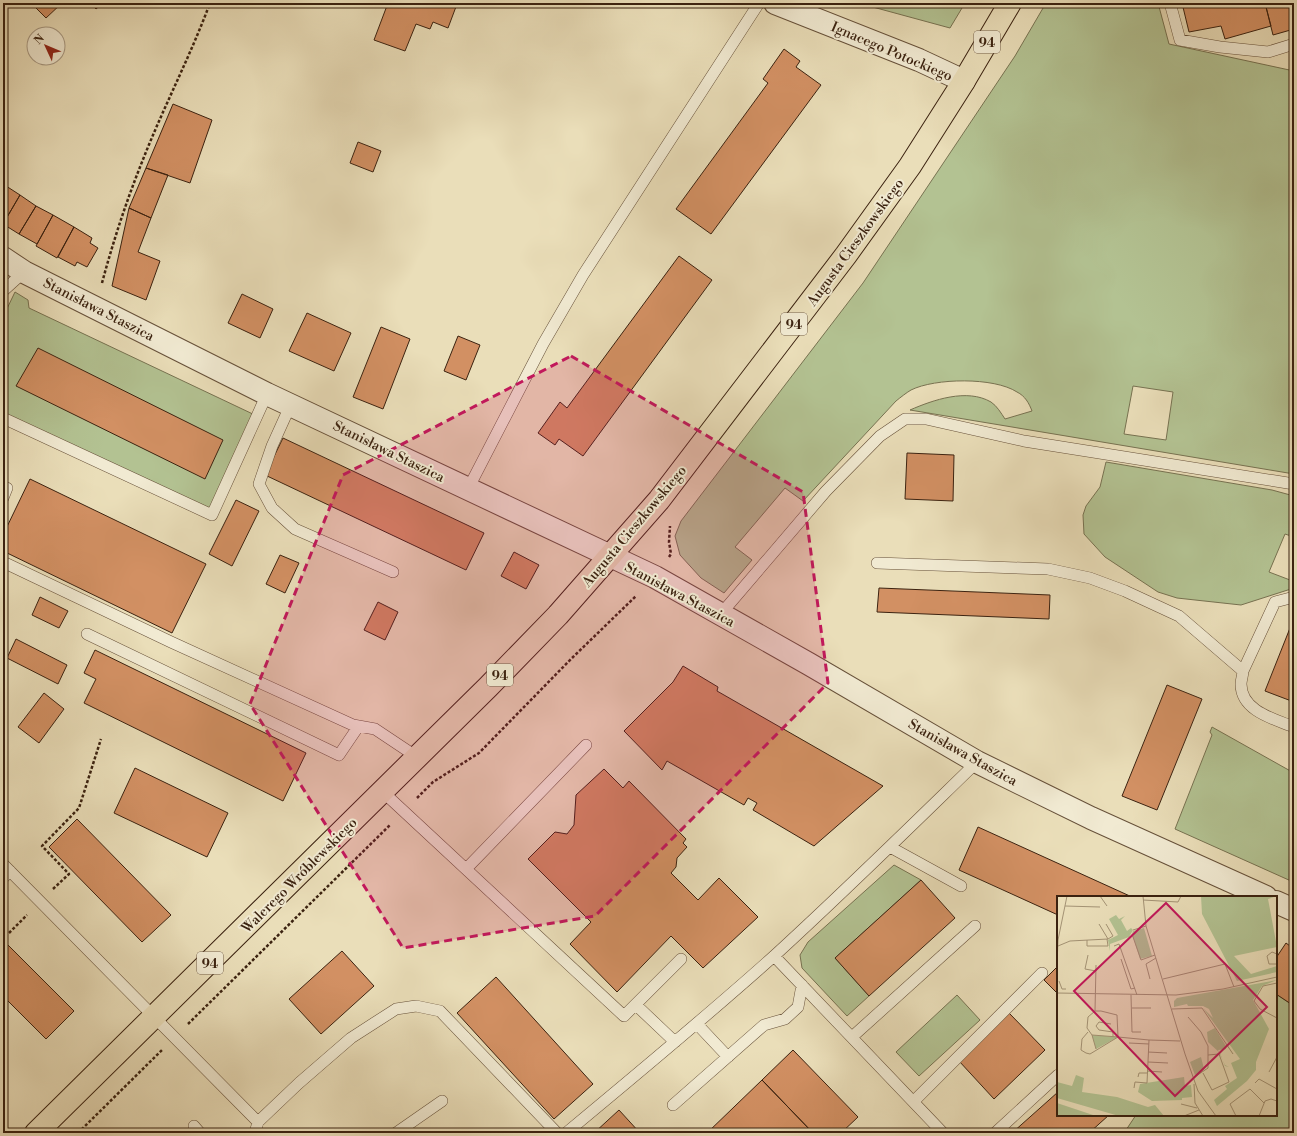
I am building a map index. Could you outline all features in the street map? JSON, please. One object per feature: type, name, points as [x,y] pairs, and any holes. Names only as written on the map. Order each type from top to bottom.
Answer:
[{"type":"main road","name":"Augusta Cieszkowskiego","points":[[558,615],[654,507],[846,255],[910,166],[964,81],[1010,3]]},
{"type":"main road","name":"Walerego Wróblewskiego","points":[[36,1133],[383,792],[558,615]]},
{"type":"street","name":"Ignacego Potockiego","points":[[775,3],[919,60],[964,81]]},
{"type":"street","name":"Stanisława Staszica","points":[[3,258],[24,272],[267,394],[655,577],[816,668],[977,762],[1090,818],[1264,896]]},
{"type":"street","points":[[1277,902],[1294,910]]},
{"type":"lane","points":[[468,489],[543,344],[583,275],[759,3]]},
{"type":"lane","points":[[1170,3],[1180,40],[1220,47],[1268,52],[1294,44]]},
{"type":"lane","points":[[3,291],[24,272]]},
{"type":"lane","points":[[3,418],[212,515],[267,394]]},
{"type":"lane","points":[[291,404],[272,446],[259,484],[272,508],[295,530],[394,572]]},
{"type":"lane","points":[[720,615],[826,491],[880,436],[905,419],[926,419],[1024,441],[1294,484]]},
{"type":"lane","points":[[3,562],[172,642],[358,727],[375,729],[417,757]]},
{"type":"lane","points":[[877,563],[1048,569],[1090,578],[1125,591],[1180,616],[1244,671]]},
{"type":"lane","points":[[1294,597],[1275,602],[1244,671],[1241,684],[1243,695],[1247,702],[1256,711],[1294,728]]},
{"type":"lane","points":[[87,634],[339,754],[358,727]]},
{"type":"lane","points":[[466,869],[586,746]]},
{"type":"lane","points":[[566,1133],[697,1024],[774,956],[890,847],[977,762]]},
{"type":"lane","points":[[383,792],[624,1016],[681,959]]},
{"type":"lane","points":[[890,847],[961,886]]},
{"type":"lane","points":[[5,871],[40,902],[175,1037],[257,1128],[298,1083],[351,1038],[396,1009],[416,1006],[440,1012],[557,1133]]},
{"type":"lane","points":[[852,1037],[975,926]]},
{"type":"lane","points":[[774,956],[943,1133]]},
{"type":"lane","points":[[914,1101],[1042,973]]},
{"type":"lane","points":[[674,1105],[764,1026],[785,1019],[798,1007],[802,985]]},
{"type":"lane","points":[[636,1005],[675,1042]]},
{"type":"lane","points":[[697,1024],[728,1057]]},
{"type":"lane","points":[[995,1133],[1057,1076]]},
{"type":"lane","points":[[396,1133],[442,1101]]},
{"type":"path","points":[[101,288],[115,235],[142,162],[198,35],[210,3]]},
{"type":"path","points":[[78,1133],[433,782],[479,753],[571,659],[634,598]]},
{"type":"path","points":[[9,933],[69,874],[42,846],[78,808],[101,739]]},
{"type":"highlighted area","points":[[571,356],[803,492],[828,683],[595,916],[403,948],[250,704],[343,475]]},
{"type":"green space","points":[[858,3],[965,3],[950,28]]},
{"type":"green space","points":[[1046,3],[1158,3],[1169,44],[1294,71],[1294,474],[910,410],[939,399],[971,396],[982,398],[991,402],[1005,419],[1032,411],[1022,396],[1007,387],[980,382],[964,381],[934,383],[911,390],[896,401],[803,501],[785,488],[735,547],[752,560],[724,593],[701,578],[680,555],[675,536],[681,521],[863,283],[1015,56]],"holes":[[[1133,386],[1173,392],[1166,440],[1124,434]]]},
{"type":"green space","points":[[15,292],[28,300],[29,308],[257,416],[208,513],[3,418],[3,317]]},
{"type":"green space","points":[[1106,462],[1272,490],[1294,496],[1294,537],[1285,534],[1269,572],[1290,580],[1294,579],[1294,588],[1241,605],[1177,598],[1158,592],[1105,557],[1084,534],[1083,515],[1086,506],[1100,487]]},
{"type":"green space","points":[[1212,727],[1294,773],[1294,871],[1291,881],[1175,829],[1212,735],[1210,732]]},
{"type":"green space","points":[[894,865],[921,880],[835,958],[869,996],[847,1016],[802,968],[800,955],[808,942]]},
{"type":"green space","points":[[957,995],[980,1020],[919,1076],[896,1052]]},
{"type":"green space","points":[[1277,995],[1294,1006],[1294,1133],[1124,1133],[1135,1116],[1277,1116]]},
{"type":"building","points":[[31,3],[62,3],[46,18]]},
{"type":"building","points":[[90,3],[103,3],[96,9]]},
{"type":"building","points":[[388,3],[457,4],[448,28],[433,22],[430,29],[416,24],[405,51],[374,40]]},
{"type":"building","points":[[1182,3],[1265,3],[1271,26],[1225,39],[1221,26],[1189,32]]},
{"type":"building","points":[[1265,3],[1294,3],[1294,29],[1273,35]]},
{"type":"building","points":[[784,49],[800,61],[796,67],[821,85],[711,234],[676,209],[768,83],[763,79]]},
{"type":"building","points":[[173,104],[212,120],[190,183],[146,168]]},
{"type":"building","points":[[358,142],[381,151],[373,172],[350,163]]},
{"type":"building","points":[[146,168],[168,175],[151,218],[129,208]]},
{"type":"building","points":[[3,184],[20,195],[3,224]]},
{"type":"building","points":[[20,195],[36,206],[19,234],[3,224]]},
{"type":"building","points":[[36,206],[53,215],[37,244],[19,234]]},
{"type":"building","points":[[129,208],[151,218],[138,252],[160,261],[146,300],[112,286]]},
{"type":"building","points":[[53,215],[74,227],[57,258],[36,246]]},
{"type":"building","points":[[74,227],[92,238],[90,243],[98,248],[87,267],[77,262],[75,266],[58,257]]},
{"type":"building","points":[[679,256],[712,280],[583,456],[559,439],[555,445],[538,433],[560,402],[567,408]]},
{"type":"building","points":[[242,294],[273,309],[260,338],[228,323]]},
{"type":"building","points":[[307,313],[351,333],[334,371],[289,351]]},
{"type":"building","points":[[381,327],[410,339],[383,409],[353,397]]},
{"type":"building","points":[[458,336],[480,345],[466,380],[444,371]]},
{"type":"building","points":[[38,348],[223,440],[205,479],[16,386]]},
{"type":"building","points":[[283,438],[484,533],[466,570],[265,475]]},
{"type":"building","points":[[907,453],[954,455],[953,501],[905,499]]},
{"type":"building","points":[[30,479],[206,564],[172,633],[3,551],[3,535]]},
{"type":"building","points":[[236,500],[259,511],[232,566],[209,554]]},
{"type":"building","points":[[514,552],[539,565],[526,589],[501,576]]},
{"type":"building","points":[[280,555],[299,563],[285,593],[266,584]]},
{"type":"building","points":[[879,588],[1050,595],[1049,619],[877,612]]},
{"type":"building","points":[[40,597],[68,611],[59,628],[32,615]]},
{"type":"building","points":[[378,602],[398,612],[385,640],[364,630]]},
{"type":"building","points":[[1294,618],[1294,702],[1265,691]]},
{"type":"building","points":[[16,639],[67,665],[58,684],[7,658]]},
{"type":"building","points":[[95,650],[306,753],[283,801],[84,703],[96,679],[84,673]]},
{"type":"building","points":[[683,666],[718,687],[717,691],[883,786],[814,846],[753,810],[757,803],[748,798],[744,805],[667,761],[662,770],[624,731],[673,682]]},
{"type":"building","points":[[1167,685],[1202,699],[1157,810],[1122,796]]},
{"type":"building","points":[[44,693],[64,709],[39,743],[18,727]]},
{"type":"building","points":[[135,768],[228,813],[207,857],[114,813]]},
{"type":"building","points":[[604,769],[623,788],[629,781],[686,839],[683,843],[687,847],[677,858],[676,867],[671,873],[698,900],[719,878],[758,917],[703,968],[671,936],[617,992],[570,944],[591,922],[528,859],[555,832],[567,834],[574,825],[576,795]]},
{"type":"building","points":[[77,819],[171,915],[142,942],[49,847]]},
{"type":"building","points":[[978,827],[1130,896],[1057,896],[1057,915],[959,870]]},
{"type":"building","points":[[921,880],[955,918],[869,996],[835,958]]},
{"type":"building","points":[[3,940],[74,1011],[46,1039],[3,996]]},
{"type":"building","points":[[1286,943],[1294,949],[1294,1006],[1277,995],[1277,956]]},
{"type":"building","points":[[342,951],[374,986],[321,1034],[289,999]]},
{"type":"building","points":[[1057,967],[1057,993],[1044,980]]},
{"type":"building","points":[[496,977],[593,1084],[554,1119],[457,1013]]},
{"type":"building","points":[[1009,1013],[1045,1050],[994,1099],[959,1061]]},
{"type":"building","points":[[793,1050],[858,1117],[841,1133],[813,1133],[762,1080]]},
{"type":"building","points":[[762,1080],[813,1133],[707,1133]]},
{"type":"building","points":[[1057,1093],[1057,1116],[1108,1116],[1089,1133],[1012,1133]]},
{"type":"building","points":[[619,1110],[640,1133],[594,1133]]}]
